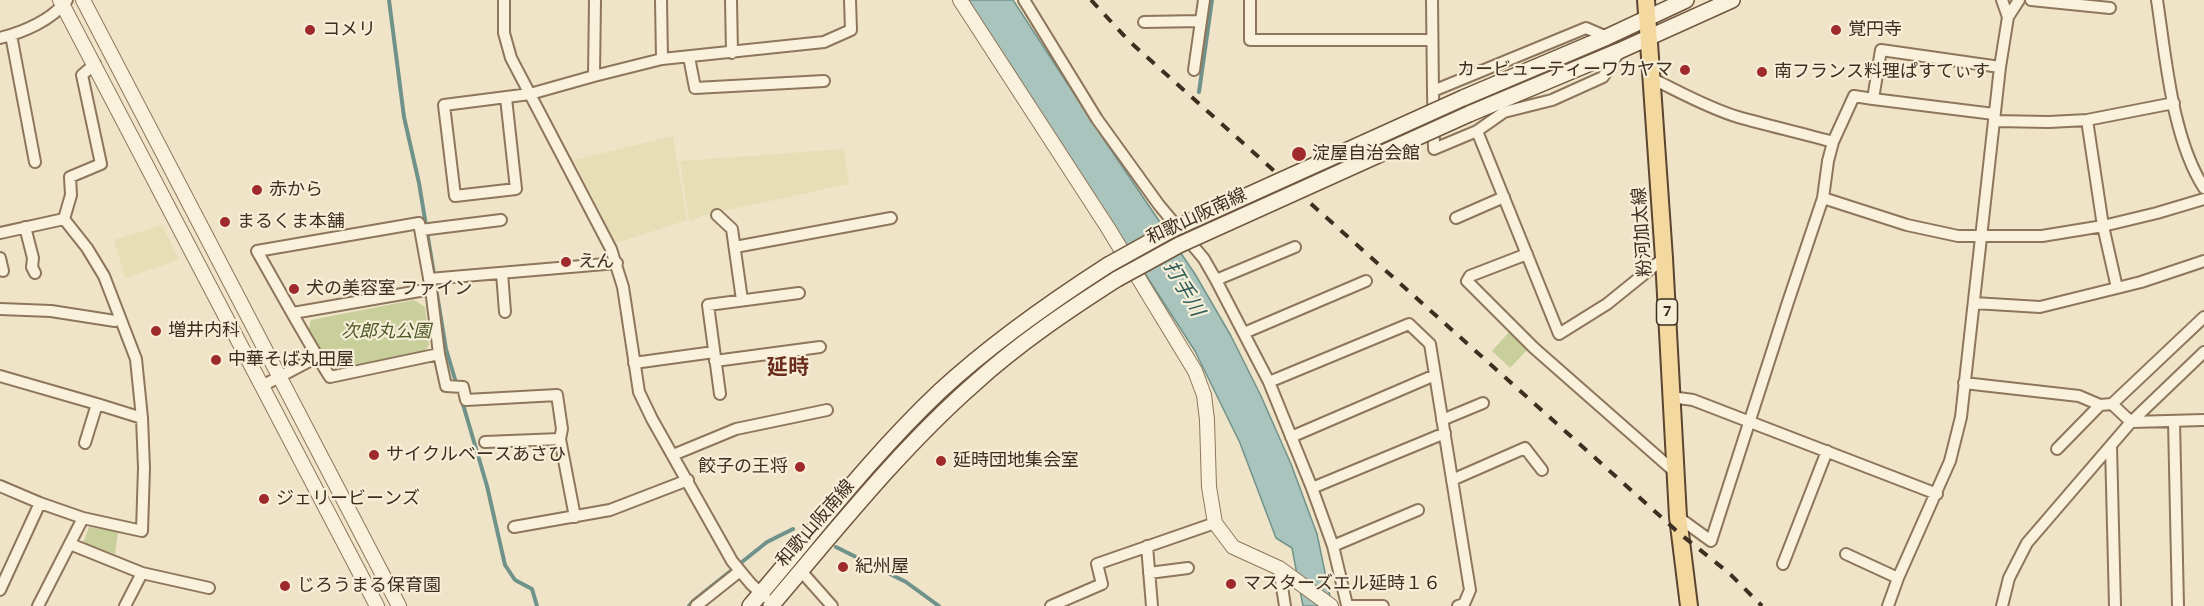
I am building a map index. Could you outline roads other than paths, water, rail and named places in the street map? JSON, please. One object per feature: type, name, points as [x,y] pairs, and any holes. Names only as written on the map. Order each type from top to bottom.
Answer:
[{"type":"main road","name":"粉河加太線","points":[[1646,0],[1653,78],[1678,517],[1689,606]]},
{"type":"main road","name":"和歌山阪南線","points":[[750,606],[890,443],[940,391],[1042,308],[1108,265],[1171,230],[1686,0]]},
{"type":"main road","name":"和歌山阪南線","points":[[772,605],[905,450],[974,383],[1056,318],[1117,279],[1179,245],[1469,114],[1649,38],[1732,0]]},
{"type":"street","points":[[83,0],[399,606]]},
{"type":"street","points":[[504,0],[504,33],[511,58],[611,249],[616,263],[623,287],[639,392],[736,566],[772,605]]},
{"type":"street","points":[[594,76],[595,0]]},
{"type":"street","points":[[661,0],[662,59]]},
{"type":"street","points":[[731,0],[732,53]]},
{"type":"street","points":[[506,98],[516,189],[455,196],[444,105],[531,94],[662,59],[824,42],[851,30],[850,0]]},
{"type":"street","points":[[960,0],[1108,228],[1195,371],[1204,394],[1208,420],[1209,487],[1215,523],[1233,547],[1279,568],[1331,606]]},
{"type":"street","points":[[1024,0],[1097,119],[1159,205],[1204,259],[1216,280],[1269,382],[1312,488],[1333,546],[1347,606],[1383,606]]},
{"type":"street","points":[[1194,70],[1204,0]]},
{"type":"street","points":[[1250,0],[1250,40],[1431,40]]},
{"type":"street","points":[[1432,0],[1434,149],[1477,131],[1504,112],[1552,100],[1603,77],[1619,51]]},
{"type":"street","points":[[2002,0],[2008,16]]},
{"type":"street","points":[[1888,606],[1898,578],[1950,461],[1961,417],[2000,67],[2008,16],[2019,0]]},
{"type":"street","points":[[2031,0],[2110,8]]},
{"type":"street","points":[[2157,0],[2181,141],[2204,188]]},
{"type":"street","points":[[35,162],[6,37],[44,21],[63,2],[377,606]]},
{"type":"street","points":[[1144,22],[1200,21]]},
{"type":"street","points":[[1433,91],[1586,27],[1606,37]]},
{"type":"street","points":[[1874,99],[1881,50],[2000,67]]},
{"type":"street","points":[[689,57],[695,88],[824,81]]},
{"type":"street","points":[[64,219],[72,195],[70,177],[101,164],[82,75],[94,64]]},
{"type":"street","points":[[1653,78],[1737,116],[1833,142]]},
{"type":"street","points":[[1678,517],[1711,541],[1823,198],[1833,142],[1854,96],[1994,117],[2049,122],[2087,120],[2174,103]]},
{"type":"street","points":[[2087,120],[2103,226],[2117,288]]},
{"type":"street","points":[[1477,131],[1559,334],[1606,304],[1664,258]]},
{"type":"street","points":[[137,146],[154,137]]},
{"type":"street","points":[[1456,218],[1504,197]]},
{"type":"street","points":[[1823,198],[1907,225],[1958,236],[2042,236],[2103,226],[2204,199]]},
{"type":"street","points":[[717,215],[732,229],[742,300]]},
{"type":"street","points":[[735,247],[891,218]]},
{"type":"street","points":[[0,233],[64,219]]},
{"type":"street","points":[[0,486],[83,518],[142,531],[144,468],[136,359],[104,276],[87,248],[64,219]]},
{"type":"street","points":[[425,229],[501,220]]},
{"type":"street","points":[[439,354],[330,377],[258,250],[419,223],[425,229],[433,281],[439,354],[446,386],[463,387],[466,400],[558,395],[562,429],[560,439],[575,517]]},
{"type":"street","points":[[25,227],[35,273]]},
{"type":"street","points":[[1216,280],[1295,247]]},
{"type":"street","points":[[1527,254],[1470,276],[1467,281],[1534,348],[1675,472]]},
{"type":"street","points":[[0,258],[3,271]]},
{"type":"street","points":[[1974,303],[2040,306],[2141,282],[2204,261]]},
{"type":"street","points":[[293,313],[433,281],[616,263]]},
{"type":"street","points":[[502,273],[505,312]]},
{"type":"street","points":[[1244,333],[1366,281]]},
{"type":"street","points":[[720,394],[708,305],[799,293]]},
{"type":"street","points":[[0,309],[51,311],[115,321]]},
{"type":"street","points":[[1964,383],[2079,396],[2100,405],[2112,404],[2204,317]]},
{"type":"street","points":[[1269,382],[1409,324],[1430,344],[1470,590],[1464,604],[1458,606]]},
{"type":"street","points":[[634,363],[820,346]]},
{"type":"street","points":[[2002,606],[2009,578],[2027,543],[2089,468],[2131,422],[2204,352]]},
{"type":"street","points":[[262,386],[317,357]]},
{"type":"street","points":[[1291,437],[1435,375]]},
{"type":"street","points":[[0,376],[142,418]]},
{"type":"street","points":[[1671,397],[1694,400],[1937,494]]},
{"type":"street","points":[[1443,420],[1483,403]]},
{"type":"street","points":[[85,443],[98,404]]},
{"type":"street","points":[[2112,404],[2131,422],[2204,420]]},
{"type":"street","points":[[2057,450],[2100,405]]},
{"type":"street","points":[[673,455],[736,429],[827,410]]},
{"type":"street","points":[[2174,421],[2178,606]]},
{"type":"street","points":[[1312,488],[1444,433]]},
{"type":"street","points":[[485,442],[560,439]]},
{"type":"street","points":[[2111,446],[2115,606]]},
{"type":"street","points":[[1452,480],[1525,448],[1542,470]]},
{"type":"street","points":[[1783,564],[1827,451]]},
{"type":"street","points":[[514,526],[610,510],[688,480]]},
{"type":"street","points":[[0,590],[40,503]]},
{"type":"street","points":[[1333,546],[1418,510]]},
{"type":"street","points":[[38,606],[83,518]]},
{"type":"street","points":[[1051,606],[1102,584],[1097,564],[1215,523]]},
{"type":"street","points":[[70,544],[142,573],[209,588]]},
{"type":"street","points":[[1147,546],[1152,606]]},
{"type":"street","points":[[1846,554],[1898,578]]},
{"type":"street","points":[[696,606],[736,566]]},
{"type":"street","points":[[1149,573],[1188,568]]},
{"type":"street","points":[[1279,568],[1285,606]]},
{"type":"street","points":[[801,571],[832,606]]},
{"type":"street","points":[[125,606],[142,573]]},
{"type":"water","name":"打手川","points":[[968,0],[1013,0],[1195,274],[1231,336],[1291,464],[1317,534],[1332,606],[1303,606],[1292,548],[1276,538],[1240,443],[1195,351]]},
{"type":"waterway","points":[[389,0],[404,117],[419,183],[434,274]]},
{"type":"waterway","points":[[1199,92],[1212,0]]},
{"type":"waterway","points":[[437,294],[446,349],[457,386]]},
{"type":"waterway","points":[[462,401],[487,486],[505,565],[515,580],[532,589],[537,606]]},
{"type":"waterway","points":[[689,606],[767,542],[793,529]]},
{"type":"waterway","points":[[836,547],[906,582],[939,606]]},
{"type":"railway","points":[[1091,0],[1129,41],[1679,533],[1729,573],[1762,606]]},
{"type":"place","name":"コメリ","points":[[310,30]]},
{"type":"place","name":"覚円寺","points":[[1836,30]]},
{"type":"place","name":"カービューティーワカヤマ","points":[[1685,70]]},
{"type":"place","name":"南フランス料理ぱすてぃす","points":[[1762,72]]},
{"type":"place","name":"淀屋自治会館","points":[[1299,154]]},
{"type":"place","name":"赤から","points":[[257,190]]},
{"type":"place","name":"まるくま本舗","points":[[225,222]]},
{"type":"place","name":"えん","points":[[566,262]]},
{"type":"place","name":"犬の美容室 ファイン","points":[[294,289]]},
{"type":"place","name":"増井内科","points":[[156,331]]},
{"type":"place","name":"中華そば丸田屋","points":[[216,360]]},
{"type":"place","name":"サイクルベースあさひ","points":[[374,455]]},
{"type":"place","name":"延時団地集会室","points":[[941,461]]},
{"type":"place","name":"餃子の王将","points":[[800,467]]},
{"type":"place","name":"ジェリービーンズ","points":[[264,499]]},
{"type":"place","name":"紀州屋","points":[[843,567]]},
{"type":"place","name":"マスターズエル延時１６","points":[[1231,584]]},
{"type":"place","name":"じろうまる保育園","points":[[285,586]]},
{"type":"district","name":"延時","points":[[788,369]]},
{"type":"park label","name":"次郎丸公園","points":[[386,332]]}]
